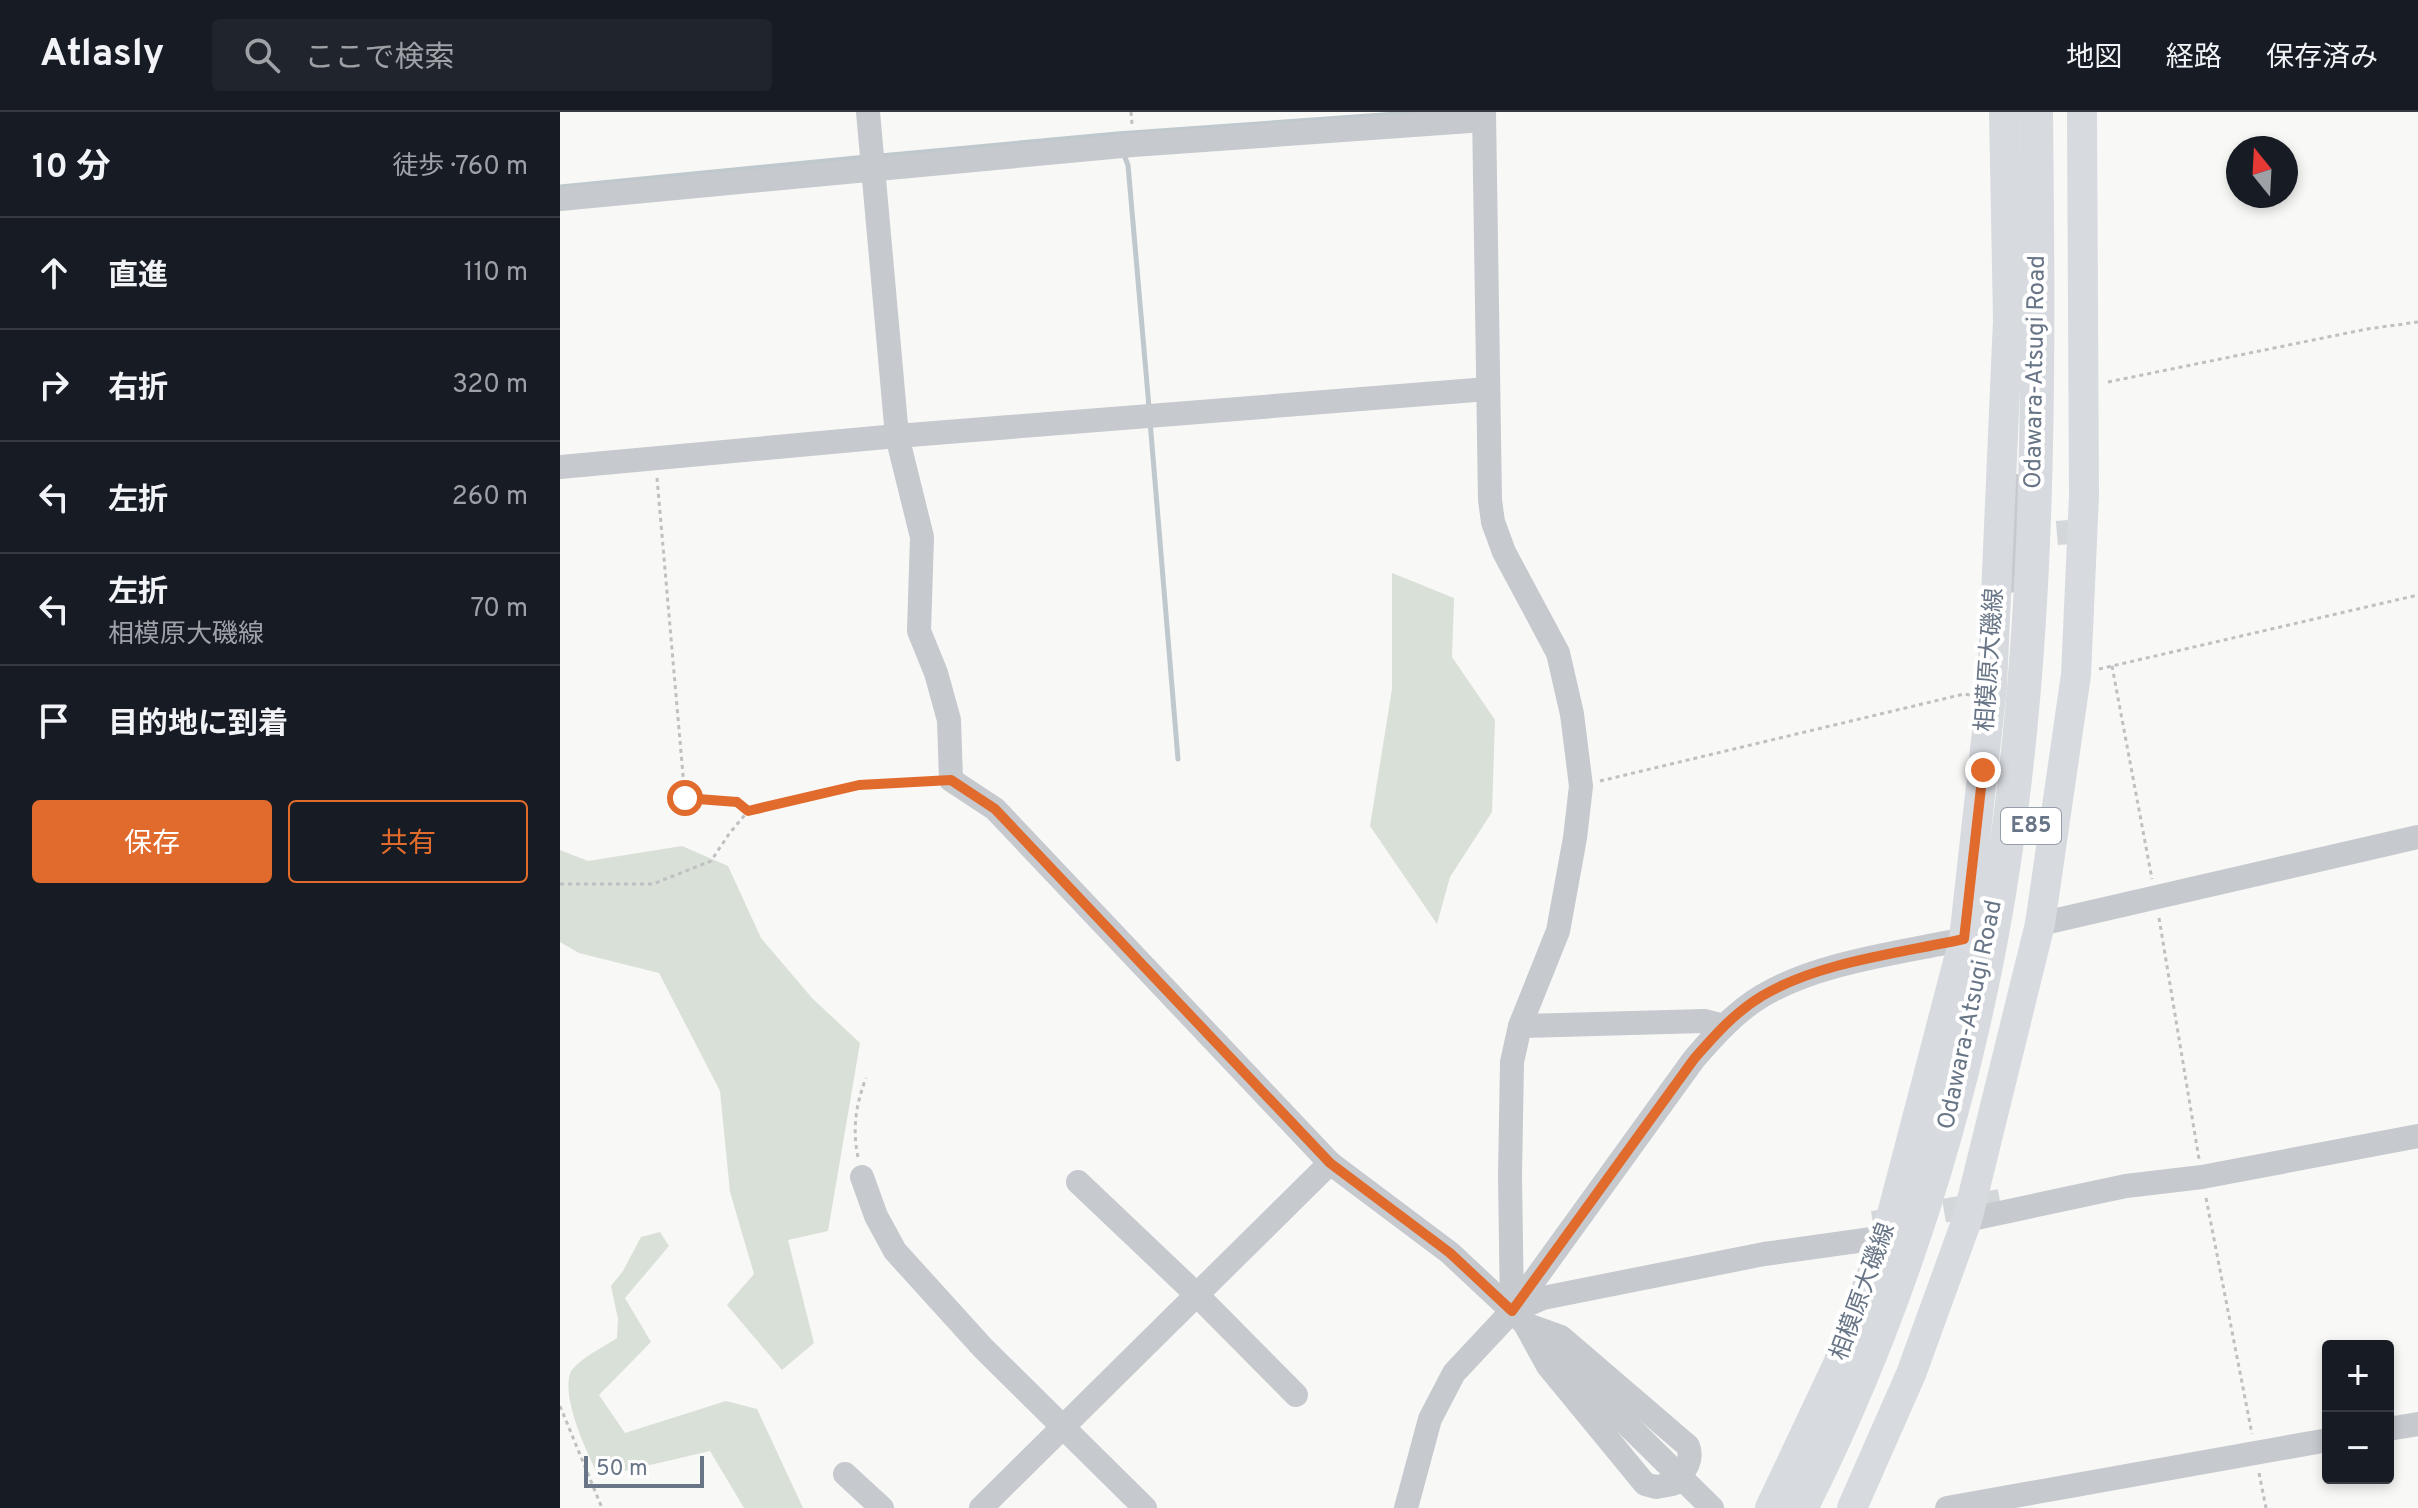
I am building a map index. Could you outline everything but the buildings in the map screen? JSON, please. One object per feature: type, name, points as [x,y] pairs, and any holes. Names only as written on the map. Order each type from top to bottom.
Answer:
[{"type":"highway","name":"Odawara-Atsugi Road","points":[[1801,1508],[1871,1354],[1917,1228],[1956,1101],[1986,963],[2011,801],[2023,683],[2035,501],[2038,316],[2036,112]]},
{"type":"highway","name":"Odawara-Atsugi Road","points":[[1825,1508],[1891,1362],[1940,1227],[1980,1090],[2008,965],[2031,834],[2046,686],[2056,496],[2060,317],[2057,112]]},
{"type":"main road","name":"相模原大磯線","points":[[1770,1508],[1838,1364],[1964,939],[1991,698],[2008,320],[2004,112]]},
{"type":"main road","points":[[1852,1508],[1911,1374],[1967,1220],[2040,924],[2076,675],[2084,496],[2082,112]]},
{"type":"street","points":[[868,112],[897,436],[922,537],[919,631],[936,673],[949,720],[951,780],[995,809],[1330,1163],[1450,1253],[1712,1508]]},
{"type":"street","points":[[560,199],[1133,145],[1484,116],[1490,500],[1493,522],[1504,552],[1558,653],[1572,714],[1581,786],[1558,931],[1520,1026],[1512,1062],[1510,1176],[1518,1318],[1548,1366],[1645,1484],[1656,1487],[1673,1484],[1689,1463],[1691,1456],[1688,1446],[1561,1337],[1518,1318]]},
{"type":"street","points":[[2067,737],[2060,717],[2073,395],[2083,317]]},
{"type":"street","points":[[1983,770],[1996,749],[2014,537],[2016,367],[2008,320]]},
{"type":"street","points":[[560,467],[897,436],[1488,389]]},
{"type":"street","points":[[2040,924],[2418,837]]},
{"type":"street","points":[[1518,1318],[1694,1059],[1724,1026],[1762,996],[1808,975],[1964,939]]},
{"type":"street","points":[[1520,1026],[1704,1021],[1724,1026]]},
{"type":"street","points":[[2000,1201],[2202,1177],[2418,1136]]},
{"type":"street","points":[[981,1508],[1330,1163]]},
{"type":"street","points":[[862,1177],[876,1216],[895,1251],[983,1348],[1145,1508]]},
{"type":"street","points":[[1078,1182],[1296,1395]]},
{"type":"street","points":[[1967,1220],[2126,1186]]},
{"type":"street","points":[[1406,1508],[1430,1419],[1454,1373],[1543,1298],[1880,1230]]},
{"type":"street","points":[[2394,1428],[2418,1424]]},
{"type":"street","points":[[1947,1508],[2322,1441]]},
{"type":"street","points":[[845,1474],[882,1508]]},
{"type":"path","points":[[1131,112],[1132,120]]},
{"type":"path","points":[[2084,387],[2367,329],[2418,322]]},
{"type":"path","points":[[656,458],[685,798],[737,802],[748,811]]},
{"type":"path","points":[[2076,675],[2418,595]]},
{"type":"path","points":[[2112,666],[2153,885]]},
{"type":"path","points":[[1581,786],[1964,694],[1991,698]]},
{"type":"path","points":[[560,884],[653,884],[711,861],[748,811],[859,785],[951,780]]},
{"type":"path","points":[[2158,916],[2202,1177],[2266,1508]]},
{"type":"path","points":[[862,1177],[854,1125],[858,1099],[866,1078]]},
{"type":"path","points":[[560,1406],[602,1508]]},
{"type":"shaded area","points":[[1392,573],[1454,598],[1452,657],[1495,720],[1492,812],[1450,877],[1437,924],[1370,826],[1392,689]]},
{"type":"shaded area","points":[[682,846],[728,866],[761,938],[812,998],[860,1043],[828,1231],[788,1240],[814,1343],[782,1370],[727,1305],[754,1274],[730,1192],[720,1091],[659,973],[579,953],[560,942],[560,850],[588,861]]},
{"type":"shaded area","points":[[660,1232],[669,1246],[625,1298],[651,1342],[599,1395],[625,1433],[726,1401],[757,1409],[803,1508],[744,1508],[710,1451],[599,1477],[572,1409],[569,1395],[571,1371],[586,1357],[617,1338],[618,1319],[611,1286],[623,1271],[641,1237]]},
{"type":"waterway","points":[[880,156],[1117,134],[1424,112]]},
{"type":"waterway","points":[[1124,155],[1128,165],[1149,407]]},
{"type":"waterway","points":[[560,187],[866,157]]},
{"type":"waterway","points":[[1150,421],[1178,759]]},
{"type":"tunnel","points":[[2021,536],[2069,532]]},
{"type":"tunnel","points":[[1873,1223],[2000,1201]]},
{"type":"route","points":[[685,798],[737,802],[748,811],[859,785],[951,780],[995,809],[1330,1163],[1450,1253],[1512,1311],[1694,1059],[1724,1026],[1762,996],[1808,975],[1964,939],[1983,770]]}]
